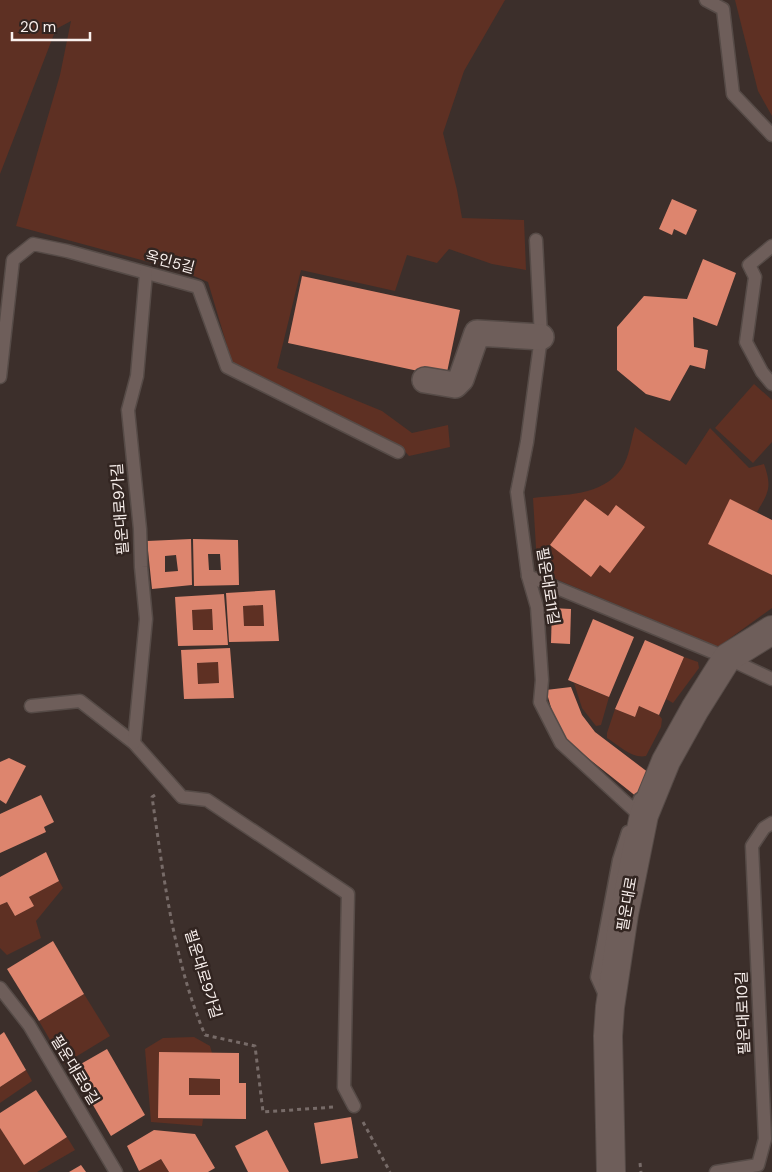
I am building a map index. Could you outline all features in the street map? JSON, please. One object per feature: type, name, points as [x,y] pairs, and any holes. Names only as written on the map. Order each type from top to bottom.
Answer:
[{"type":"street","points":[[425,380],[455,385],[461,379],[477,333],[542,338]]},
{"type":"street","name":"필운대로","points":[[611,1172],[608,1036],[610,1007],[624,914],[644,815],[666,761],[695,709],[727,658],[772,630]]},
{"type":"lane","points":[[706,0],[723,10],[733,94],[772,135]]},
{"type":"lane","name":"필운대로11길","points":[[536,240],[542,338],[527,442],[517,492],[528,576],[538,607],[542,680],[540,702],[560,743],[635,810]]},
{"type":"lane","name":"옥인5길","points":[[0,377],[13,260],[32,244],[67,251],[198,287],[227,367],[398,452]]},
{"type":"lane","points":[[772,246],[749,265],[755,277],[746,342],[762,372],[772,384]]},
{"type":"lane","name":"필운대로9가길","points":[[134,743],[146,619],[141,567],[140,529],[128,410],[137,376],[146,273]]},
{"type":"lane","points":[[528,576],[772,678]]},
{"type":"lane","points":[[30,706],[80,701],[134,743],[182,797],[207,800],[348,894],[344,1087],[354,1106]]},
{"type":"lane","points":[[610,1007],[597,977],[620,860],[635,810],[674,727]]},
{"type":"lane","name":"필운대로10길","points":[[716,1172],[758,1165],[765,1138],[752,846],[764,828],[772,823]]},
{"type":"lane","name":"필운대로9길","points":[[0,988],[29,1025],[116,1172]]},
{"type":"path","name":"필운대로9가길","points":[[168,781],[152,798],[173,935],[194,1010],[205,1035],[254,1046],[263,1112],[354,1106]]},
{"type":"path","points":[[354,1106],[390,1172]]},
{"type":"path","points":[[640,1162],[641,1172]]},
{"type":"shaded area","points":[[0,0],[505,0],[464,71],[443,133],[462,218],[524,220],[526,270],[492,264],[449,249],[437,263],[407,255],[395,291],[301,270],[277,368],[382,411],[412,433],[448,425],[450,447],[409,456],[401,447],[233,366],[208,282],[182,271],[16,226],[60,75],[71,21],[56,29],[0,174]]},
{"type":"shaded area","points":[[735,0],[772,0],[772,116],[758,91]]},
{"type":"shaded area","points":[[754,384],[772,400],[772,442],[753,463],[715,428]]},
{"type":"shaded area","points":[[635,427],[686,465],[710,428],[749,468],[764,464],[768,478],[768,489],[757,512],[730,500],[709,544],[772,575],[772,608],[718,647],[546,575],[537,564],[533,498],[582,492],[604,484],[622,468]]},
{"type":"shaded area","points":[[263,605],[264,626],[244,626],[243,606]]},
{"type":"shaded area","points":[[212,609],[213,630],[193,630],[192,610]]},
{"type":"shaded area","points":[[684,657],[698,662],[699,668],[673,703],[666,699]]},
{"type":"shaded area","points":[[218,662],[219,683],[198,684],[197,663]]},
{"type":"shaded area","points":[[574,683],[609,697],[601,725],[596,726],[582,708]]},
{"type":"shaded area","points":[[639,706],[659,715],[662,719],[661,727],[646,756],[630,753],[607,738],[615,709],[635,717]]},
{"type":"shaded area","points":[[59,881],[63,888],[36,921],[41,938],[7,955],[0,948],[0,905],[7,902],[15,916],[33,906],[29,897]]},
{"type":"shaded area","points":[[84,994],[110,1036],[64,1064],[39,1021]]},
{"type":"shaded area","points":[[194,1037],[210,1046],[212,1053],[159,1052],[158,1118],[203,1119],[202,1126],[151,1122],[145,1049],[163,1038]]},
{"type":"shaded area","points":[[26,1070],[32,1081],[0,1103],[0,1087]]},
{"type":"shaded area","points":[[189,1078],[220,1079],[220,1095],[189,1095]]},
{"type":"shaded area","points":[[0,1128],[24,1164],[67,1137],[75,1150],[37,1172],[0,1172]]},
{"type":"shaded area","points":[[161,1159],[169,1172],[139,1171]]},
{"type":"building","points":[[672,199],[697,210],[686,235],[674,229],[672,235],[659,229]]},
{"type":"building","points":[[703,259],[736,273],[717,326],[693,317],[694,347],[708,350],[705,369],[690,365],[670,401],[646,394],[617,370],[617,327],[644,296],[687,299]]},
{"type":"building","points":[[302,276],[460,310],[446,377],[288,343]]},
{"type":"building","points":[[585,499],[608,516],[616,505],[645,527],[610,573],[600,565],[591,577],[550,545]]},
{"type":"building","points":[[730,499],[772,520],[772,575],[708,544]]},
{"type":"building","points":[[191,539],[192,585],[152,589],[147,541]],"holes":[[[176,555],[178,571],[165,572],[165,556]]]},
{"type":"building","points":[[193,539],[238,540],[239,585],[194,586]],"holes":[[[208,554],[220,554],[221,570],[209,570]]]},
{"type":"building","points":[[275,590],[279,641],[229,642],[226,593]],"holes":[[[263,605],[264,626],[244,626],[243,606]]]},
{"type":"building","points":[[224,594],[228,645],[178,646],[175,597]],"holes":[[[212,609],[213,630],[193,630],[192,610]]]},
{"type":"building","points":[[552,608],[571,609],[570,644],[551,643]]},
{"type":"building","points":[[593,619],[634,637],[609,697],[568,680]]},
{"type":"building","points":[[645,640],[684,657],[659,715],[639,706],[635,717],[615,709]]},
{"type":"building","points":[[230,648],[234,698],[184,699],[181,650]],"holes":[[[218,662],[219,683],[198,684],[197,663]]]},
{"type":"building","points":[[571,687],[582,715],[595,732],[649,773],[637,797],[564,739],[554,718],[546,690]]},
{"type":"building","points":[[9,758],[26,766],[6,804],[0,800],[0,762]]},
{"type":"building","points":[[41,795],[54,822],[44,827],[46,832],[0,853],[0,814]]},
{"type":"building","points":[[46,852],[59,881],[29,897],[34,906],[15,916],[7,902],[0,905],[0,877]]},
{"type":"building","points":[[53,941],[84,994],[39,1021],[7,969]]},
{"type":"building","points":[[4,1032],[26,1070],[0,1087],[0,1035]]},
{"type":"building","points":[[107,1049],[145,1115],[111,1136],[72,1069]]},
{"type":"building","points":[[159,1052],[239,1053],[239,1083],[246,1083],[246,1119],[158,1118]],"holes":[[[189,1078],[220,1079],[220,1095],[189,1095]]]},
{"type":"building","points":[[36,1090],[67,1137],[24,1165],[0,1128],[0,1113]]},
{"type":"building","points":[[351,1117],[358,1158],[321,1164],[314,1123]]},
{"type":"building","points":[[154,1130],[195,1134],[215,1168],[208,1172],[169,1172],[161,1159],[139,1171],[127,1146]]},
{"type":"building","points":[[267,1130],[289,1172],[248,1172],[235,1146]]},
{"type":"building","points":[[81,1165],[86,1172],[69,1172]]}]
